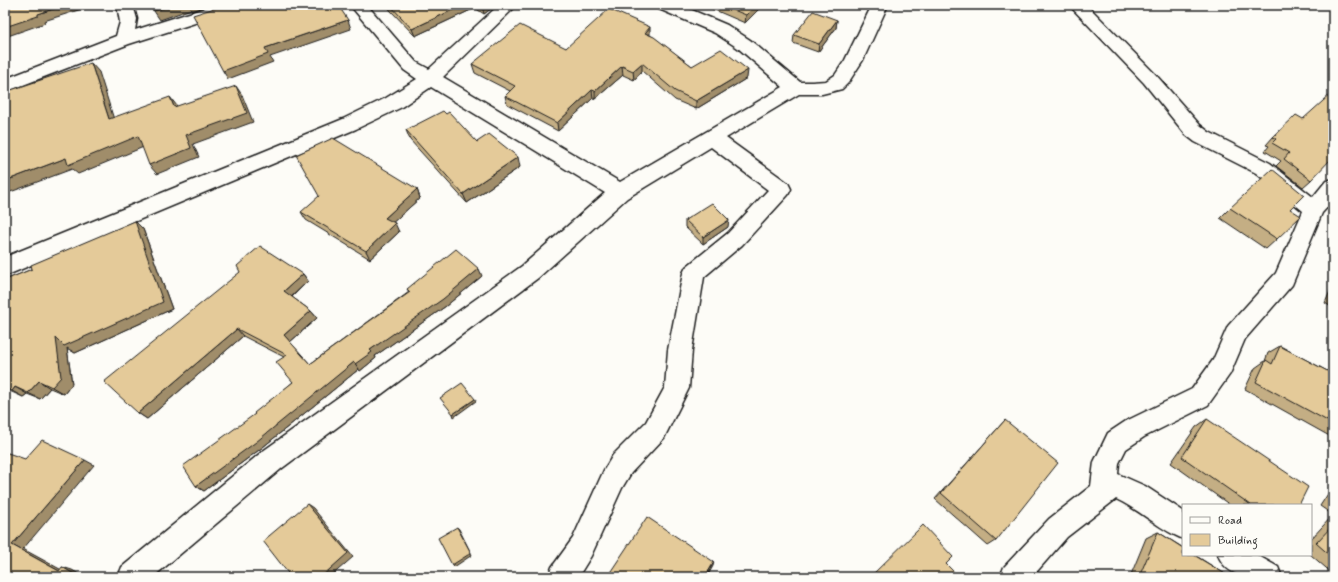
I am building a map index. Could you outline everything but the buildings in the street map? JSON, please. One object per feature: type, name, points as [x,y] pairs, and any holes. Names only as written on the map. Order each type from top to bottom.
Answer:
[{"type":"street","points":[[124,40],[129,25],[125,5]]},
{"type":"street","points":[[5,86],[124,40],[233,5]]},
{"type":"street","points":[[358,5],[410,66],[429,79],[620,192]]},
{"type":"street","points":[[5,267],[66,239],[221,178],[379,111],[408,94],[429,79],[488,22],[509,5]]},
{"type":"street","points":[[665,5],[721,29],[739,40],[796,88]]},
{"type":"street","points":[[132,577],[272,460],[530,272],[620,192],[796,88],[820,88],[837,83],[848,73],[880,5]]},
{"type":"street","points":[[1077,5],[1150,79],[1193,130],[1263,168],[1314,209]]},
{"type":"street","points":[[562,577],[582,547],[619,469],[655,430],[677,388],[680,350],[694,273],[735,239],[781,189],[712,138]]},
{"type":"street","points":[[1103,493],[1107,462],[1117,441],[1135,429],[1200,397],[1222,367],[1236,333],[1284,280],[1314,209],[1333,187]]},
{"type":"street","points":[[1014,577],[1058,528],[1113,484],[1136,496],[1182,525]]},
{"type":"street","points":[[1233,556],[1268,577]]}]
